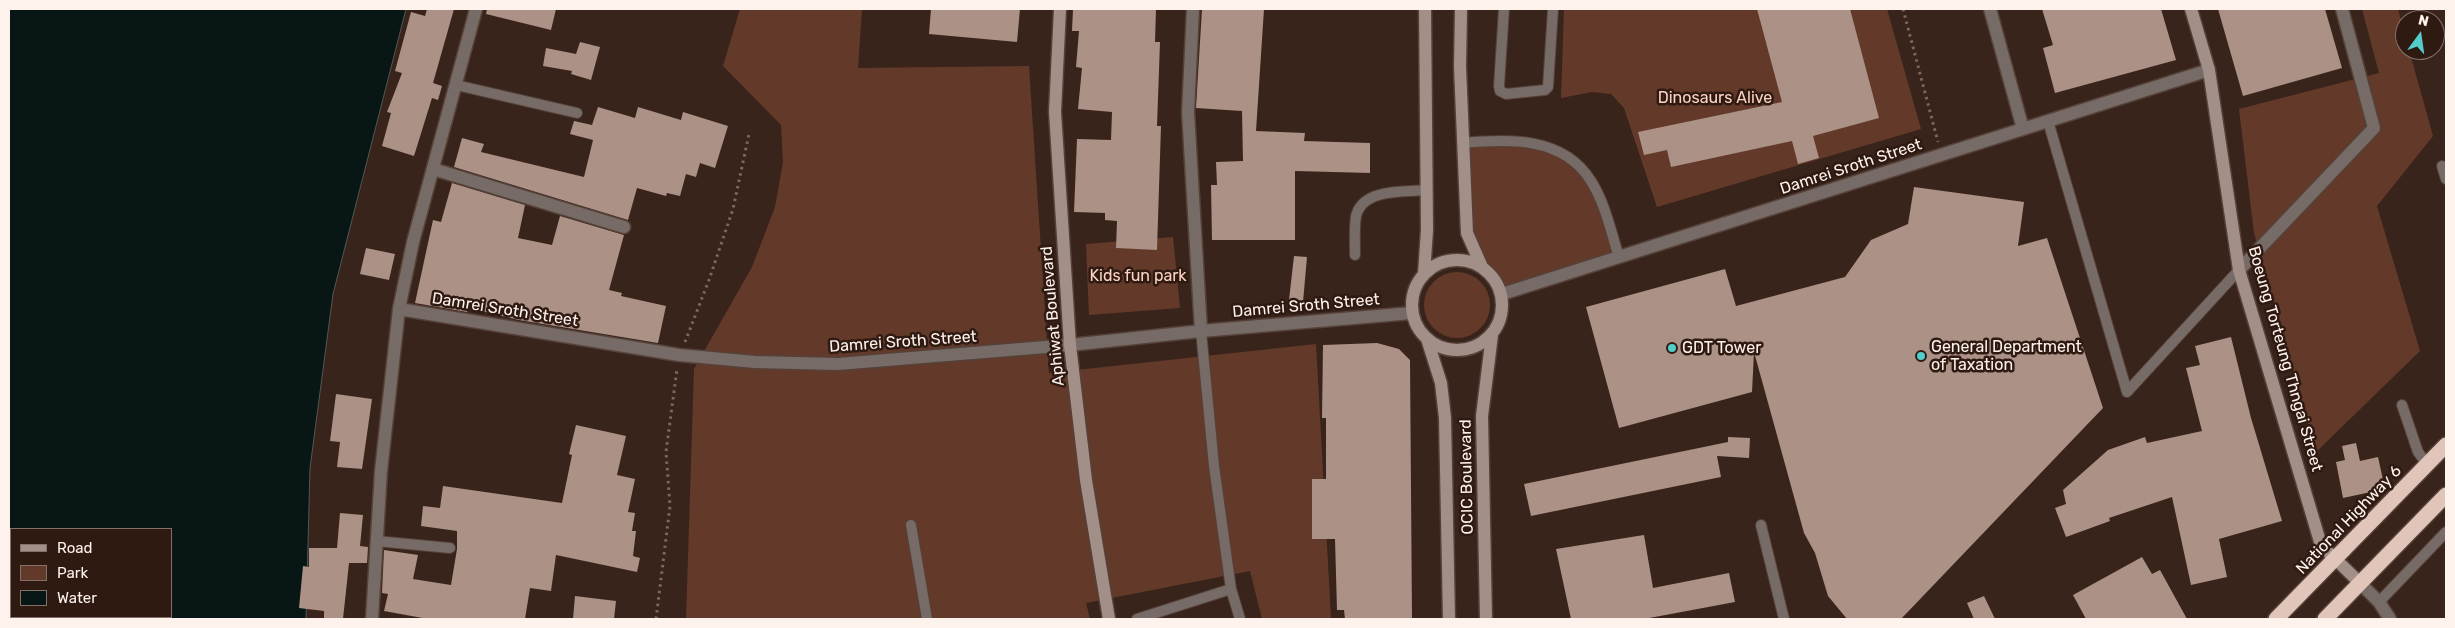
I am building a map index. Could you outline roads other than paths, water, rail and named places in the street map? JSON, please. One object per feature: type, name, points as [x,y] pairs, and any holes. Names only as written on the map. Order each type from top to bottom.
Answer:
[{"type":"highway","name":"National Highway 6","points":[[2276,619],[2446,445]]},
{"type":"highway","points":[[2325,619],[2446,495]]},
{"type":"street","points":[[372,619],[376,541],[399,309],[413,242],[476,9]]},
{"type":"street","name":"Aphiwat Boulevard","points":[[1060,9],[1055,112],[1070,345],[1086,480],[1109,619]]},
{"type":"street","points":[[1193,9],[1188,112],[1201,331]]},
{"type":"street","points":[[1424,9],[1427,190],[1424,274]]},
{"type":"street","points":[[1461,9],[1463,143],[1467,233],[1482,267]]},
{"type":"street","points":[[1990,9],[2023,129]]},
{"type":"street","name":"Boeung Torteung Thngai Street","points":[[2191,9],[2209,70],[2239,270],[2321,545],[2360,583]]},
{"type":"street","points":[[2239,270],[2374,128],[2342,9]]},
{"type":"street","name":"Damrei Sroth Street","points":[[1502,294],[2209,70]]},
{"type":"street","points":[[433,169],[624,227]]},
{"type":"street","points":[[1452,260],[1468,260],[1482,267],[1495,278],[1502,294],[1503,308],[1500,322],[1492,335],[1478,346],[1460,350],[1443,348],[1427,339],[1415,323],[1412,313],[1414,292],[1424,274],[1437,264],[1452,260]]},
{"type":"street","name":"Damrei Sroth Street","points":[[399,309],[679,355],[755,362],[838,364],[1070,345],[1201,331],[1412,313]]},
{"type":"street","name":"OCIC Boulevard","points":[[1486,619],[1482,416],[1492,335]]},
{"type":"street","name":"OCIC Boulevard","points":[[1427,339],[1441,383],[1445,418],[1449,619]]},
{"type":"street","points":[[2360,583],[2379,602],[2390,619]]},
{"type":"lane","points":[[1504,9],[1499,86],[1502,94],[1544,90],[1548,87],[1552,9]]},
{"type":"lane","points":[[456,84],[577,113]]},
{"type":"lane","points":[[2048,121],[2127,392],[2239,270]]},
{"type":"lane","points":[[1463,143],[1500,140],[1529,141],[1554,150],[1575,161],[1591,181],[1619,257]]},
{"type":"lane","points":[[2442,166],[2446,179]]},
{"type":"lane","points":[[1355,255],[1356,216],[1362,204],[1373,196],[1427,190]]},
{"type":"lane","points":[[1201,331],[1214,466],[1232,589],[1240,619]]},
{"type":"lane","points":[[2402,404],[2418,452],[2427,464]]},
{"type":"lane","points":[[911,525],[927,619]]},
{"type":"lane","points":[[1761,526],[1784,619]]},
{"type":"lane","points":[[2379,602],[2446,532]]},
{"type":"lane","points":[[376,541],[450,548]]},
{"type":"lane","points":[[1137,619],[1232,589]]},
{"type":"water","points":[[9,9],[406,9],[333,294],[310,468],[306,619],[9,619]]},
{"type":"place","name":"GDT Tower","points":[[1672,348]]},
{"type":"place","name":"General Department of Taxation","points":[[1921,356]]},
{"type":"park label","name":"Dinosaurs Alive","points":[[1715,98]]},
{"type":"park label","name":"Kids fun park","points":[[1138,276]]}]
